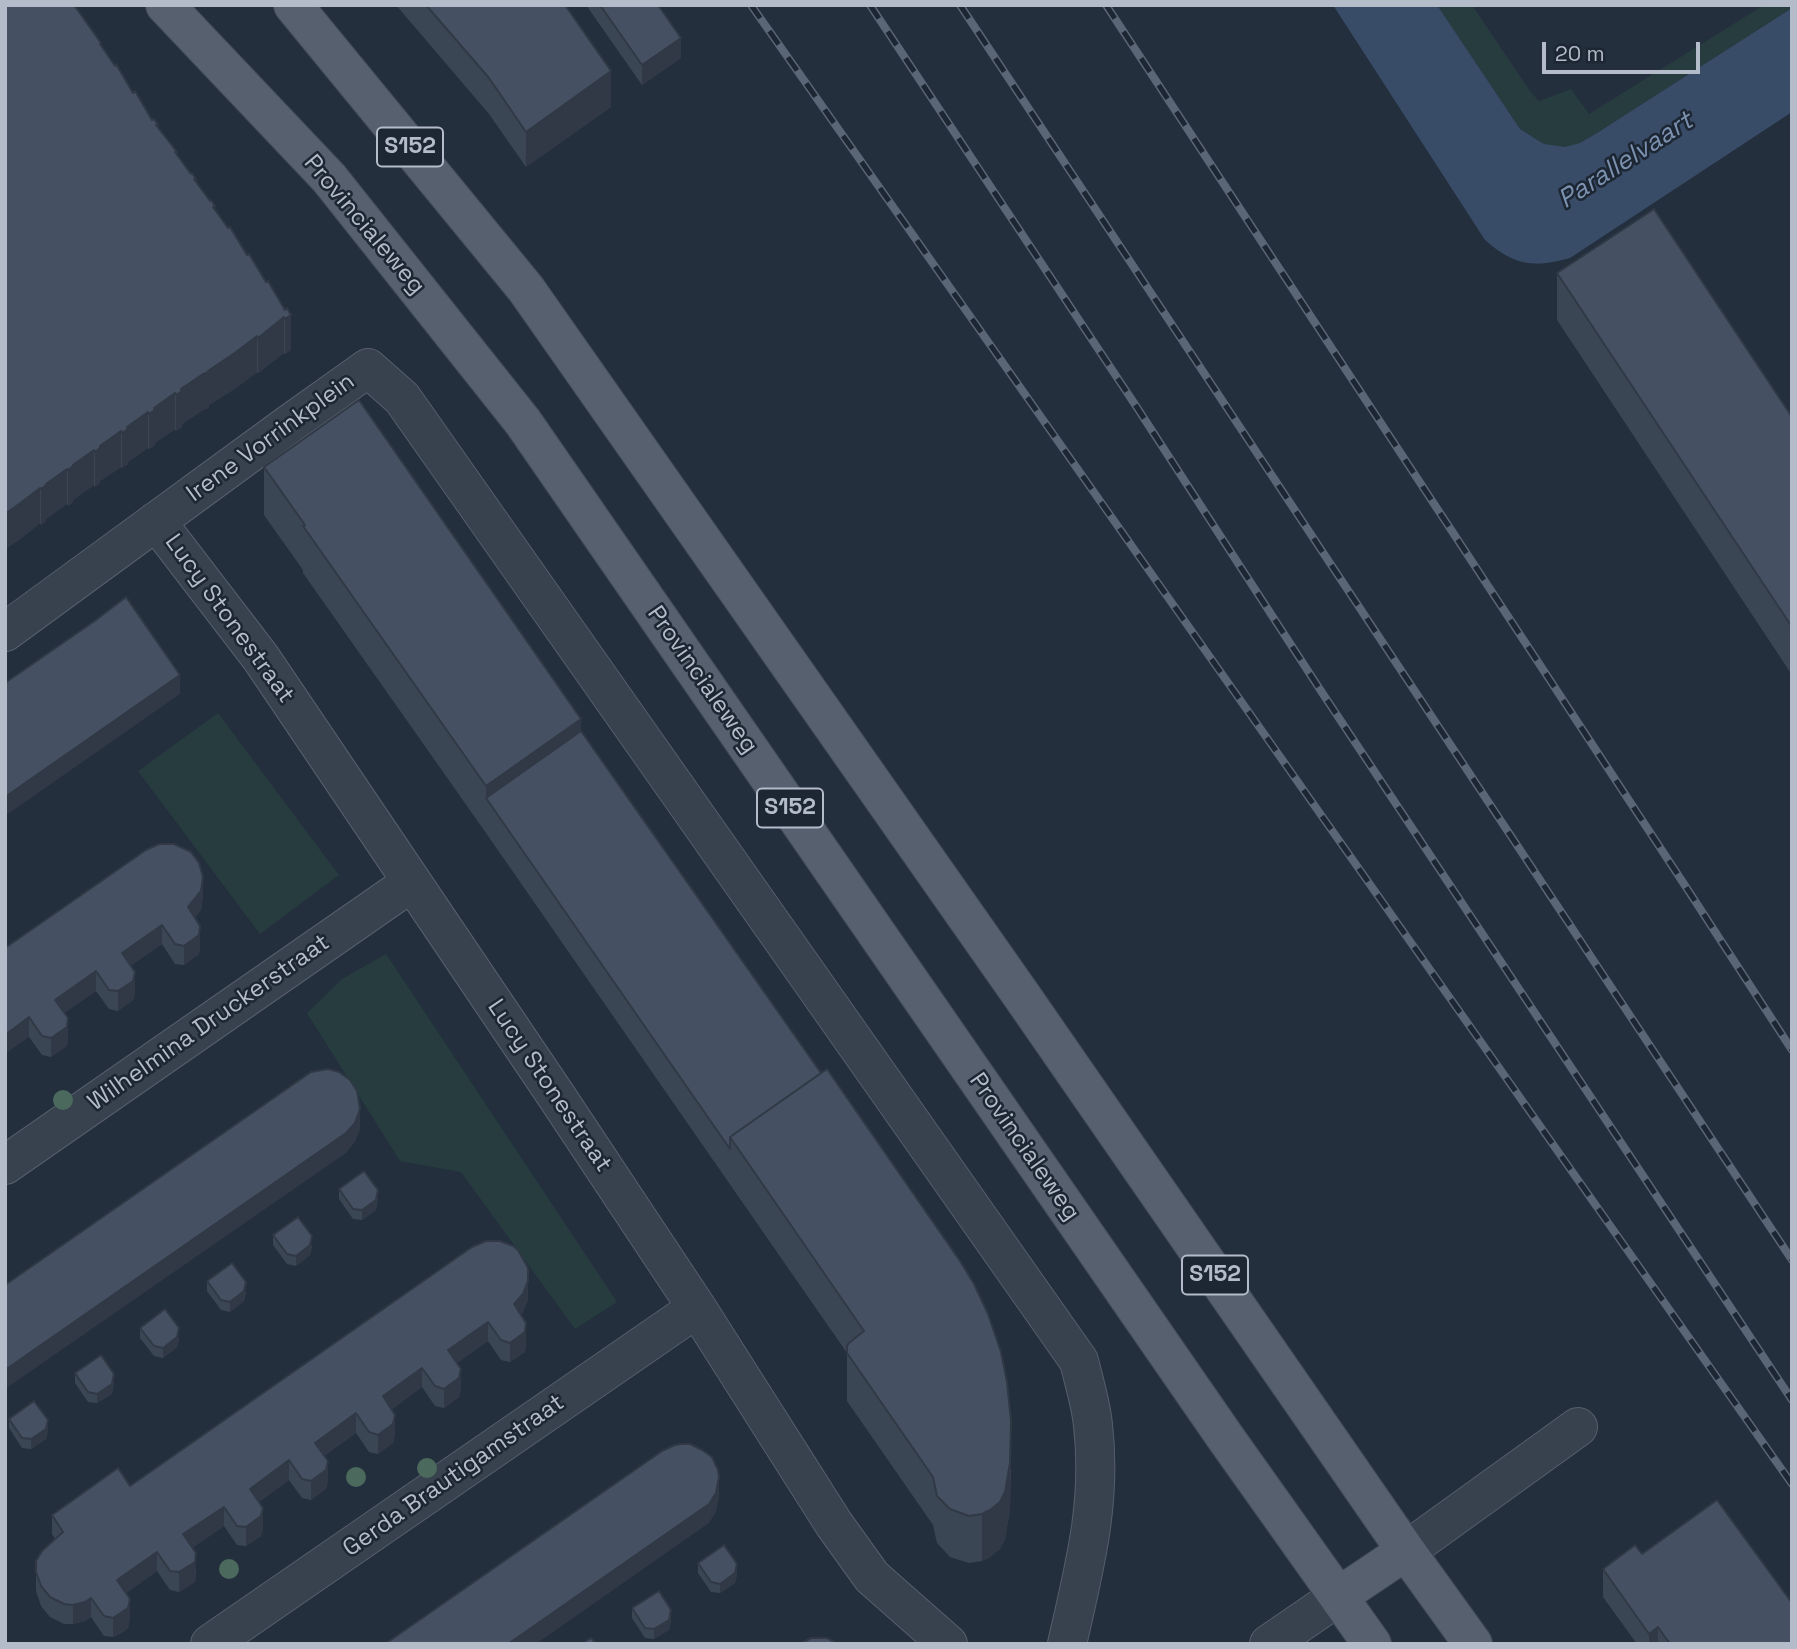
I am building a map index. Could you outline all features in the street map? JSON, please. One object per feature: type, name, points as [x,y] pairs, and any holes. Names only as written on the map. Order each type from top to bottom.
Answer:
[{"type":"main road","name":"Provincialeweg","points":[[165,5],[329,178],[523,422],[1225,1437],[1372,1644]]},
{"type":"main road","name":"S152","points":[[293,5],[526,289],[1009,976],[1473,1644]]},
{"type":"main road","points":[[1339,1596],[1406,1551]]},
{"type":"street","name":"Irene Vorrinkplein","points":[[5,632],[368,368],[402,398],[1079,1361],[1093,1424],[1096,1493],[1088,1552],[1067,1644]]},
{"type":"street","name":"Lucy Stonestraat","points":[[156,521],[261,658],[697,1308],[834,1524],[872,1577],[948,1644]]},
{"type":"street","name":"Wilhelmina Druckerstraat","points":[[5,1165],[412,882]]},
{"type":"street","name":"Gerda Brautigamstraat","points":[[210,1644],[697,1308]]},
{"type":"street","points":[[1406,1551],[1578,1427]]},
{"type":"street","points":[[1269,1644],[1339,1596]]},
{"type":"green space","points":[[1437,5],[1472,5],[1539,101],[1571,89],[1589,114],[1764,5],[1792,5],[1792,8],[1597,133],[1563,150],[1544,144],[1520,129]]},
{"type":"green space","points":[[218,713],[339,875],[260,934],[138,771]]},
{"type":"green space","points":[[386,954],[617,1302],[575,1329],[461,1172],[400,1161],[307,1013],[342,979]]},
{"type":"water","name":"Parallelvaart","points":[[1333,5],[1437,5],[1520,129],[1544,144],[1565,147],[1580,143],[1597,133],[1792,8],[1792,112],[1570,258],[1535,264],[1515,260],[1485,240]]},
{"type":"building","points":[[5,5],[74,5],[133,93],[135,91],[152,120],[154,119],[291,315],[285,319],[284,317],[258,338],[257,336],[176,395],[175,393],[154,408],[155,410],[149,414],[148,412],[127,427],[128,429],[122,433],[121,431],[5,514]]},
{"type":"building","points":[[426,5],[565,5],[611,71],[526,132],[489,78]]},
{"type":"building","points":[[600,5],[658,5],[681,38],[642,65]]},
{"type":"building","points":[[1654,209],[1792,417],[1792,627],[1557,273]]},
{"type":"building","points":[[359,400],[581,719],[486,786],[264,467]]},
{"type":"building","points":[[126,597],[180,675],[5,797],[5,683]]},
{"type":"building","points":[[581,731],[821,1073],[730,1137],[730,1149],[486,798]]},
{"type":"building","points":[[159,844],[174,844],[191,852],[199,863],[203,877],[201,891],[188,907],[200,926],[199,935],[184,946],[175,944],[162,925],[122,953],[135,972],[133,981],[118,991],[109,990],[96,971],[55,1000],[68,1018],[67,1027],[51,1038],[42,1036],[29,1017],[5,1035],[5,948],[146,850]]},
{"type":"building","points":[[328,1069],[339,1072],[350,1080],[357,1091],[360,1109],[355,1123],[346,1133],[5,1370],[5,1285],[311,1072]]},
{"type":"building","points":[[827,1069],[960,1261],[988,1314],[1001,1352],[1007,1382],[1011,1421],[1010,1463],[1005,1492],[1000,1502],[982,1514],[969,1516],[950,1509],[937,1496],[933,1477],[847,1353],[849,1343],[864,1331],[730,1137]]},
{"type":"building","points":[[364,1171],[378,1190],[376,1200],[362,1210],[353,1209],[339,1189]]},
{"type":"building","points":[[298,1217],[312,1236],[310,1245],[296,1256],[287,1254],[273,1235]]},
{"type":"building","points":[[486,1241],[500,1241],[513,1246],[528,1268],[528,1281],[523,1294],[514,1304],[526,1323],[525,1332],[510,1343],[501,1340],[488,1322],[448,1350],[461,1369],[459,1378],[444,1389],[435,1386],[422,1368],[383,1396],[395,1415],[393,1424],[378,1435],[369,1432],[356,1413],[315,1443],[328,1461],[326,1470],[311,1481],[302,1479],[289,1460],[250,1489],[263,1508],[261,1516],[246,1527],[237,1526],[224,1507],[183,1534],[196,1553],[195,1562],[179,1572],[170,1571],[157,1552],[117,1580],[130,1599],[128,1608],[113,1618],[104,1616],[91,1598],[73,1605],[64,1604],[50,1597],[41,1586],[36,1572],[36,1561],[42,1551],[63,1532],[52,1515],[118,1468],[130,1486],[472,1247]]},
{"type":"building","points":[[232,1263],[246,1282],[244,1291],[230,1302],[221,1300],[207,1281]]},
{"type":"building","points":[[165,1309],[179,1328],[177,1337],[163,1348],[154,1346],[140,1328]]},
{"type":"building","points":[[101,1355],[114,1374],[112,1384],[97,1394],[88,1392],[75,1373]]},
{"type":"building","points":[[34,1401],[48,1420],[46,1429],[31,1439],[22,1438],[9,1419]]},
{"type":"building","points":[[690,1444],[712,1457],[718,1470],[716,1493],[709,1504],[508,1644],[385,1644],[662,1451]]},
{"type":"building","points":[[1717,1500],[1792,1603],[1792,1644],[1670,1644],[1658,1627],[1649,1634],[1603,1569],[1635,1545],[1642,1554]]},
{"type":"building","points":[[724,1545],[737,1564],[735,1573],[720,1584],[711,1582],[698,1563]]},
{"type":"building","points":[[659,1591],[671,1610],[669,1620],[654,1629],[645,1628],[632,1608]]},
{"type":"building","points":[[591,1638],[596,1644],[582,1644]]},
{"type":"building","points":[[811,1638],[827,1638],[838,1644],[800,1644]]},
{"type":"railway","points":[[751,5],[1792,1484]]},
{"type":"railway","points":[[870,5],[1792,1400]]},
{"type":"railway","points":[[960,5],[1792,1260]]},
{"type":"railway","points":[[1106,5],[1792,1050]]}]
